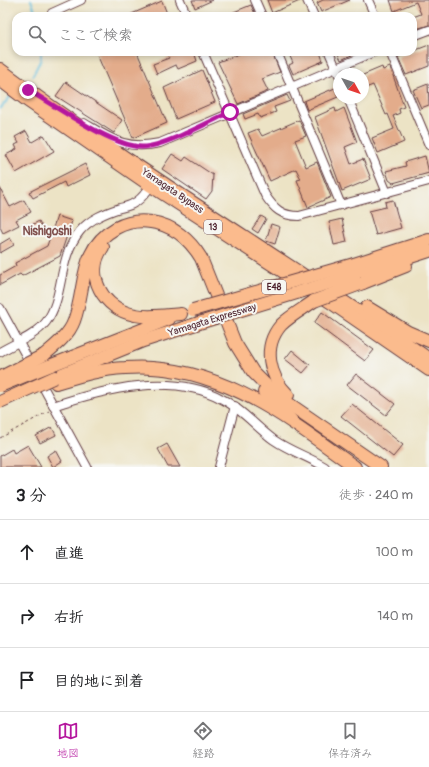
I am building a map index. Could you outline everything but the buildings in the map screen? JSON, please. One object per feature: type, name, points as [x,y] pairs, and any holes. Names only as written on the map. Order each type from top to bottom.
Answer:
[{"type":"highway","name":"Yamagata Bypass","points":[[0,69],[28,90],[347,308],[429,370]]},
{"type":"highway","name":"Yamagata Bypass","points":[[0,80],[25,99],[152,186],[429,359]]},
{"type":"highway","points":[[0,378],[46,360],[74,322],[87,263],[99,242],[107,233],[132,222],[160,223],[182,235],[198,252],[206,268],[235,343],[253,372],[285,401],[381,467]]},
{"type":"highway","points":[[181,314],[151,317],[134,315],[115,308],[100,292],[96,283],[97,259],[107,243],[125,232],[146,228],[165,232],[181,243],[197,262],[225,333],[241,363],[252,378],[292,422]]},
{"type":"highway","name":"Yamagata Expressway","points":[[0,386],[46,360],[181,314],[193,310],[358,274],[429,240]]},
{"type":"highway","name":"Yamagata Expressway","points":[[56,380],[113,352],[199,323],[429,251]]},
{"type":"highway","points":[[314,420],[277,384],[273,376],[269,353],[277,331],[282,325],[314,302],[358,274],[429,257]]},
{"type":"highway","points":[[429,341],[408,332],[358,303],[347,308],[395,352],[429,376]]},
{"type":"highway","points":[[0,402],[56,380],[102,370],[154,367],[168,369],[225,384],[261,402],[355,467]]},
{"type":"street","points":[[54,12],[81,0]]},
{"type":"street","points":[[180,0],[185,12]]},
{"type":"street","points":[[255,0],[260,12]]},
{"type":"street","points":[[307,0],[312,12]]},
{"type":"street","points":[[368,0],[373,12]]},
{"type":"street","points":[[417,34],[429,30]]},
{"type":"street","points":[[205,56],[265,195],[278,211],[288,216],[299,216],[341,206],[429,181]]},
{"type":"street","points":[[279,56],[341,206]]},
{"type":"street","points":[[331,56],[336,68]]},
{"type":"street","points":[[343,68],[366,56]]},
{"type":"street","points":[[392,56],[429,145]]},
{"type":"street","points":[[28,90],[108,137],[126,144],[143,147],[160,143],[291,87],[333,72]]},
{"type":"street","points":[[350,104],[387,193]]},
{"type":"street","points":[[0,352],[35,332],[46,322],[52,312],[66,254],[81,230],[91,221],[102,215],[134,203],[152,186]]},
{"type":"street","points":[[0,308],[87,467]]},
{"type":"street","points":[[54,407],[89,394],[151,386],[183,386],[202,390],[222,398],[235,406],[273,439],[325,467]]},
{"type":"street","points":[[219,467],[235,406]]},
{"type":"path","points":[[0,438],[54,407]]},
{"type":"waterway","points":[[31,0],[36,12]]},
{"type":"waterway","points":[[33,75],[41,56]]},
{"type":"waterway","points":[[0,109],[10,97]]},
{"type":"district","name":"Nishigoshi","points":[[47,231]]},
{"type":"route","points":[[28,90],[108,137],[126,144],[143,147],[160,143],[230,112]]}]
